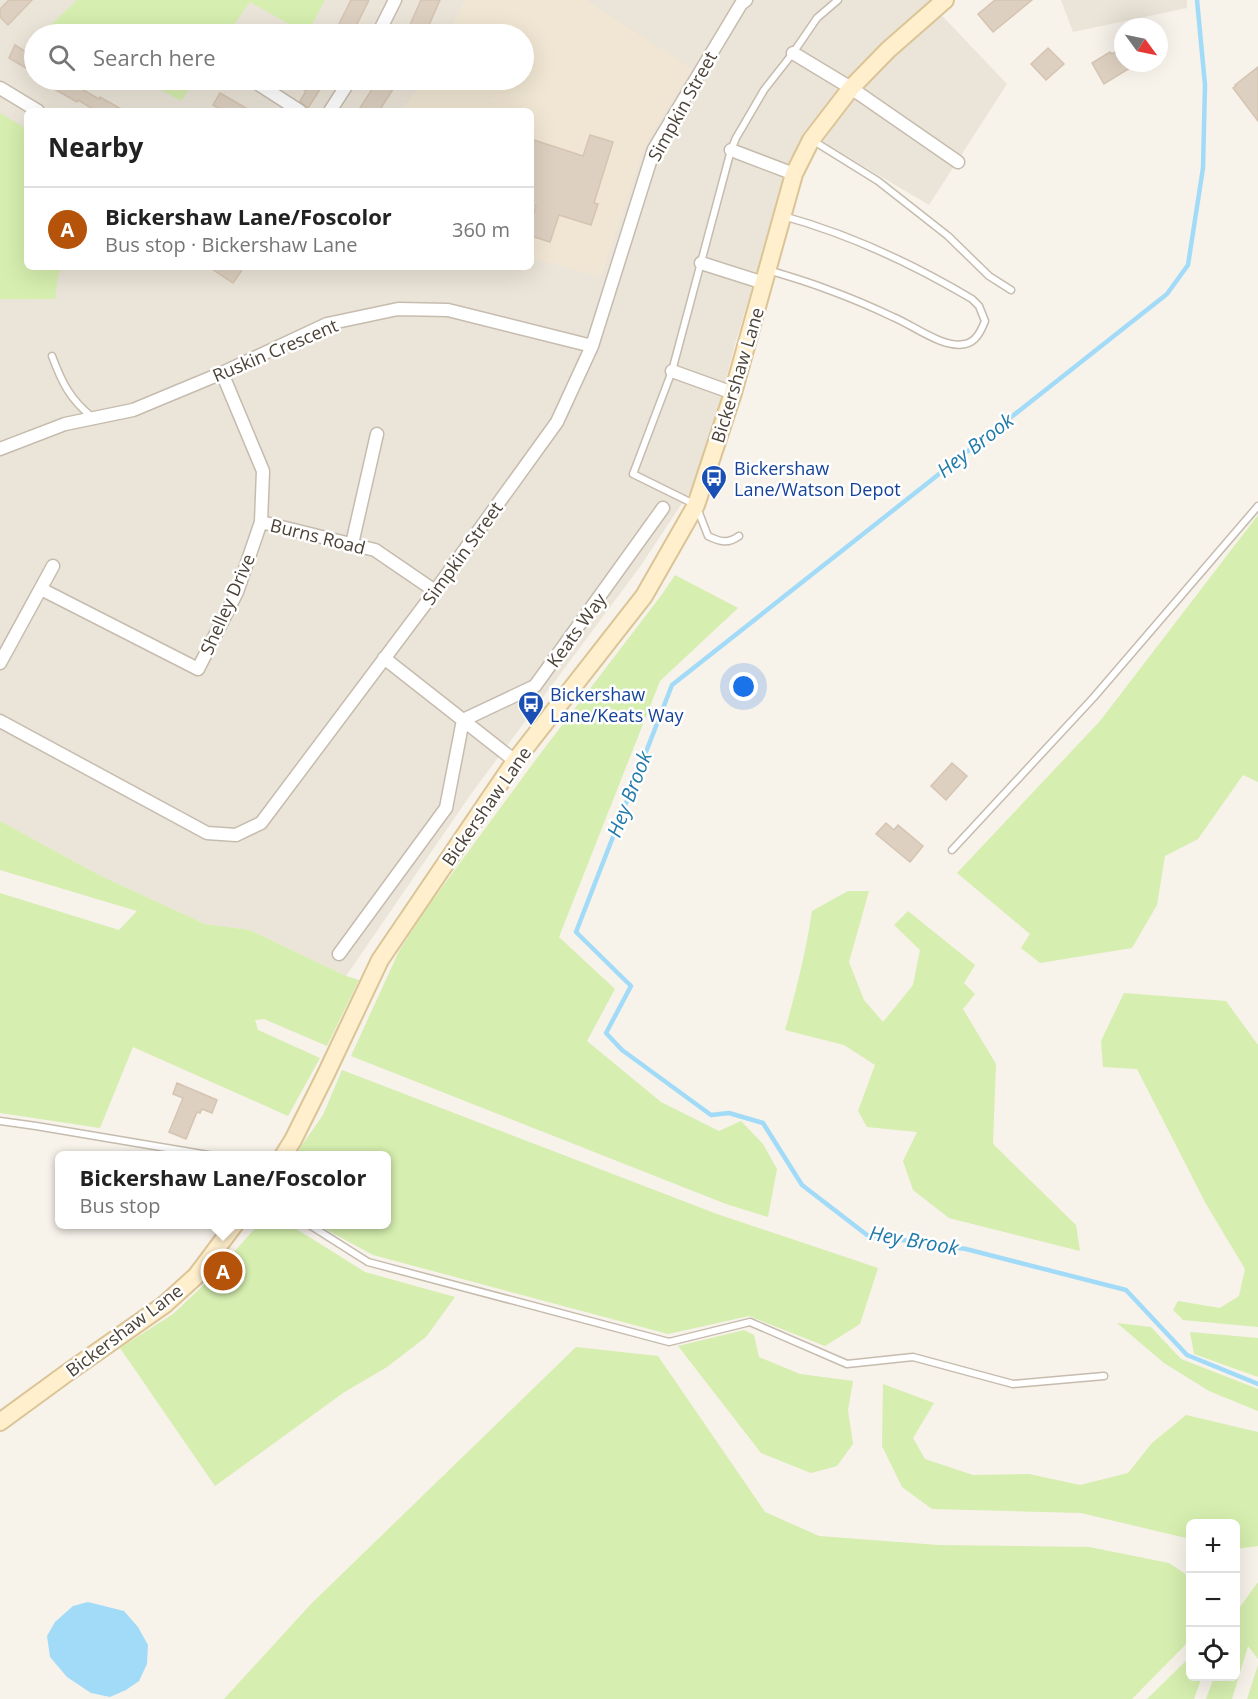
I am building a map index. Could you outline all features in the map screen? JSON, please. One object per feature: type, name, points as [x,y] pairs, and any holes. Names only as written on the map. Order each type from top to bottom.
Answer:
[{"type":"main road","name":"Bickershaw Lane","points":[[286,1151],[326,1074],[380,960],[516,761],[644,596],[696,505],[733,393],[794,174],[812,140],[851,88],[888,50],[945,0]]},
{"type":"main road","name":"Bickershaw Lane","points":[[0,1422],[164,1305],[196,1276],[231,1229]]},
{"type":"street","points":[[383,24],[395,0]]},
{"type":"street","name":"Simpkin Street","points":[[0,721],[207,833],[236,835],[261,823],[558,422],[592,346],[654,149],[740,1]]},
{"type":"street","points":[[793,53],[851,88],[958,162]]},
{"type":"street","points":[[0,87],[33,108]]},
{"type":"street","points":[[267,90],[295,108]]},
{"type":"street","points":[[332,108],[344,90]]},
{"type":"street","points":[[731,150],[794,174]]},
{"type":"street","points":[[701,262],[766,276]]},
{"type":"street","name":"Ruskin Crescent","points":[[0,449],[65,424],[133,410],[222,373],[327,324],[398,309],[448,310],[592,346]]},
{"type":"street","points":[[672,371],[733,393]]},
{"type":"street","name":"Shelley Drive","points":[[41,589],[198,669],[237,592],[261,522],[263,471],[222,373]]},
{"type":"street","points":[[352,544],[377,434]]},
{"type":"street","name":"Keats Way","points":[[463,720],[535,686],[663,508]]},
{"type":"street","name":"Burns Road","points":[[261,522],[375,550],[435,591]]},
{"type":"street","points":[[0,663],[53,566]]},
{"type":"street","points":[[384,658],[516,761]]},
{"type":"street","points":[[339,954],[446,808],[463,720]]},
{"type":"lane","points":[[739,536],[733,541],[720,542],[708,536],[696,505],[633,474],[672,371],[736,138],[764,90],[817,18],[838,0]]},
{"type":"lane","points":[[812,140],[878,181],[948,236],[989,276],[1011,290]]},
{"type":"lane","points":[[766,276],[827,288],[949,343],[964,345],[973,342],[985,321],[979,306],[972,299],[921,271],[847,237],[782,215]]},
{"type":"lane","points":[[52,356],[70,396],[92,417]]},
{"type":"lane","points":[[952,850],[1094,697],[1258,506]]},
{"type":"lane","points":[[0,1121],[189,1151]]},
{"type":"lane","points":[[316,1229],[368,1262],[669,1342],[750,1322],[847,1365],[913,1357],[1013,1384],[1104,1376]]},
{"type":"shaded area","points":[[0,0],[933,0],[930,3],[1007,84],[929,205],[806,132],[790,160],[736,341],[701,475],[639,568],[471,794],[346,976],[250,930],[205,924],[99,875],[0,821]]},
{"type":"shaded area","points":[[465,0],[586,0],[692,69],[645,145],[601,277],[534,259],[534,108],[404,108],[416,90],[534,90],[534,24],[453,24]]},
{"type":"shaded area","points":[[1061,0],[1187,0],[1187,8],[1140,18],[1114,18],[1114,23],[1073,32]]},
{"type":"green space","points":[[77,0],[325,0],[312,24],[289,24],[250,2],[234,24],[52,24]]},
{"type":"green space","points":[[161,90],[189,90],[181,101]]},
{"type":"green space","points":[[0,113],[24,127],[24,270],[61,270],[55,299],[0,299]]},
{"type":"green space","points":[[1258,515],[1258,782],[1243,775],[1198,839],[1165,856],[1157,905],[1132,948],[1040,963],[1021,948],[1030,934],[957,873],[1100,721]]},
{"type":"green space","points":[[675,575],[738,608],[660,681],[559,937],[615,989],[587,1041],[661,1102],[719,1131],[741,1121],[763,1144],[777,1169],[768,1217],[726,1204],[351,1056],[399,951],[429,905]]},
{"type":"green space","points":[[0,821],[99,875],[205,924],[250,930],[359,980],[327,1046],[264,1019],[255,1020],[258,1030],[320,1058],[288,1116],[133,1047],[100,1128],[0,1113],[0,893],[119,930],[137,911],[0,870]]},
{"type":"green space","points":[[848,891],[869,891],[849,962],[864,1000],[883,1022],[913,985],[920,950],[894,925],[908,911],[975,965],[964,983],[975,994],[963,1009],[996,1064],[993,1144],[1076,1225],[1080,1251],[949,1218],[913,1190],[903,1161],[917,1132],[867,1127],[858,1111],[875,1065],[844,1045],[785,1030],[812,911]]},
{"type":"green space","points":[[1124,993],[1226,1001],[1258,1045],[1258,1327],[1183,1320],[1173,1310],[1178,1301],[1220,1308],[1239,1296],[1245,1269],[1206,1204],[1137,1069],[1103,1067],[1101,1041]]},
{"type":"green space","points":[[342,1070],[717,1214],[878,1268],[860,1324],[825,1346],[749,1316],[668,1334],[373,1255],[325,1229],[391,1229],[391,1151],[298,1151],[323,1115]]},
{"type":"green space","points":[[254,1229],[296,1229],[365,1272],[455,1297],[426,1337],[387,1367],[343,1393],[215,1486],[120,1348],[173,1314],[209,1280]]},
{"type":"green space","points":[[1117,1323],[1151,1327],[1181,1359],[1258,1389],[1258,1411],[1209,1391],[1164,1363]]},
{"type":"green space","points":[[744,1330],[754,1335],[759,1357],[800,1374],[853,1381],[848,1410],[853,1444],[837,1466],[811,1473],[761,1453],[678,1346]]},
{"type":"green space","points":[[1190,1332],[1258,1338],[1258,1377],[1194,1354]]},
{"type":"green space","points":[[576,1347],[658,1356],[765,1512],[819,1536],[938,1545],[1089,1547],[1169,1563],[1186,1574],[1186,1644],[1132,1699],[224,1699],[311,1604]]},
{"type":"green space","points":[[883,1384],[934,1403],[913,1438],[925,1459],[973,1475],[1029,1474],[1080,1485],[1128,1473],[1152,1443],[1186,1415],[1258,1432],[1258,1546],[1240,1548],[1240,1519],[1186,1519],[1186,1538],[1081,1513],[932,1509],[902,1487],[882,1446]]},
{"type":"green space","points":[[1258,1582],[1258,1659],[1248,1646],[1240,1672],[1240,1627],[1240,1607]]},
{"type":"green space","points":[[1186,1661],[1186,1681],[1201,1681],[1194,1699],[1147,1699]]},
{"type":"green space","points":[[1258,1665],[1258,1699],[1247,1699]]},
{"type":"green space","points":[[1213,1681],[1237,1681],[1232,1699],[1206,1699]]},
{"type":"water","points":[[88,1602],[124,1611],[138,1627],[148,1645],[147,1664],[139,1681],[110,1697],[91,1693],[67,1677],[50,1657],[47,1636],[55,1622],[73,1606]]},
{"type":"building","points":[[9,0],[32,0],[8,25],[0,17],[0,9]]},
{"type":"building","points":[[351,0],[369,0],[357,24],[339,24]]},
{"type":"building","points":[[421,0],[440,0],[429,24],[410,24]]},
{"type":"building","points":[[995,0],[1032,0],[993,32],[978,14]]},
{"type":"building","points":[[15,45],[24,51],[24,67],[9,58]]},
{"type":"building","points":[[1048,48],[1064,64],[1046,80],[1031,64]]},
{"type":"building","points":[[1110,52],[1114,53],[1114,72],[1123,72],[1104,84],[1092,63]]},
{"type":"building","points":[[1258,67],[1258,121],[1233,88]]},
{"type":"building","points":[[56,90],[83,90],[120,108],[91,108],[78,100],[77,102]]},
{"type":"building","points":[[304,90],[320,90],[308,108],[300,101],[306,91]]},
{"type":"building","points":[[372,90],[393,90],[381,108],[360,108]]},
{"type":"building","points":[[220,93],[246,108],[218,108],[213,105]]},
{"type":"building","points":[[590,135],[613,142],[594,203],[598,204],[591,225],[559,215],[550,242],[534,237],[536,206],[534,206],[534,140],[583,156]]},
{"type":"building","points":[[214,270],[242,270],[233,283]]},
{"type":"building","points":[[952,763],[967,776],[946,800],[931,786]]},
{"type":"building","points":[[886,823],[894,830],[898,825],[923,846],[910,862],[876,834]]},
{"type":"building","points":[[177,1083],[217,1100],[212,1113],[202,1109],[200,1113],[197,1112],[186,1139],[169,1132],[183,1098],[173,1094]]},
{"type":"waterway","name":"Hey Brook","points":[[1197,0],[1205,85],[1203,168],[1188,265],[1167,294],[672,685],[576,932],[631,986],[606,1033],[622,1050],[711,1115],[729,1113],[763,1123],[802,1185],[867,1235],[966,1249],[1126,1290],[1187,1355],[1258,1384]]},
{"type":"place","name":"Bickershaw Lane/Watson Depot","points":[[714,501]]},
{"type":"place","name":"Bickershaw Lane/Keats Way","points":[[531,727]]},
{"type":"place","name":"Bickershaw Lane/Foscolor","points":[[223,1271]]}]
